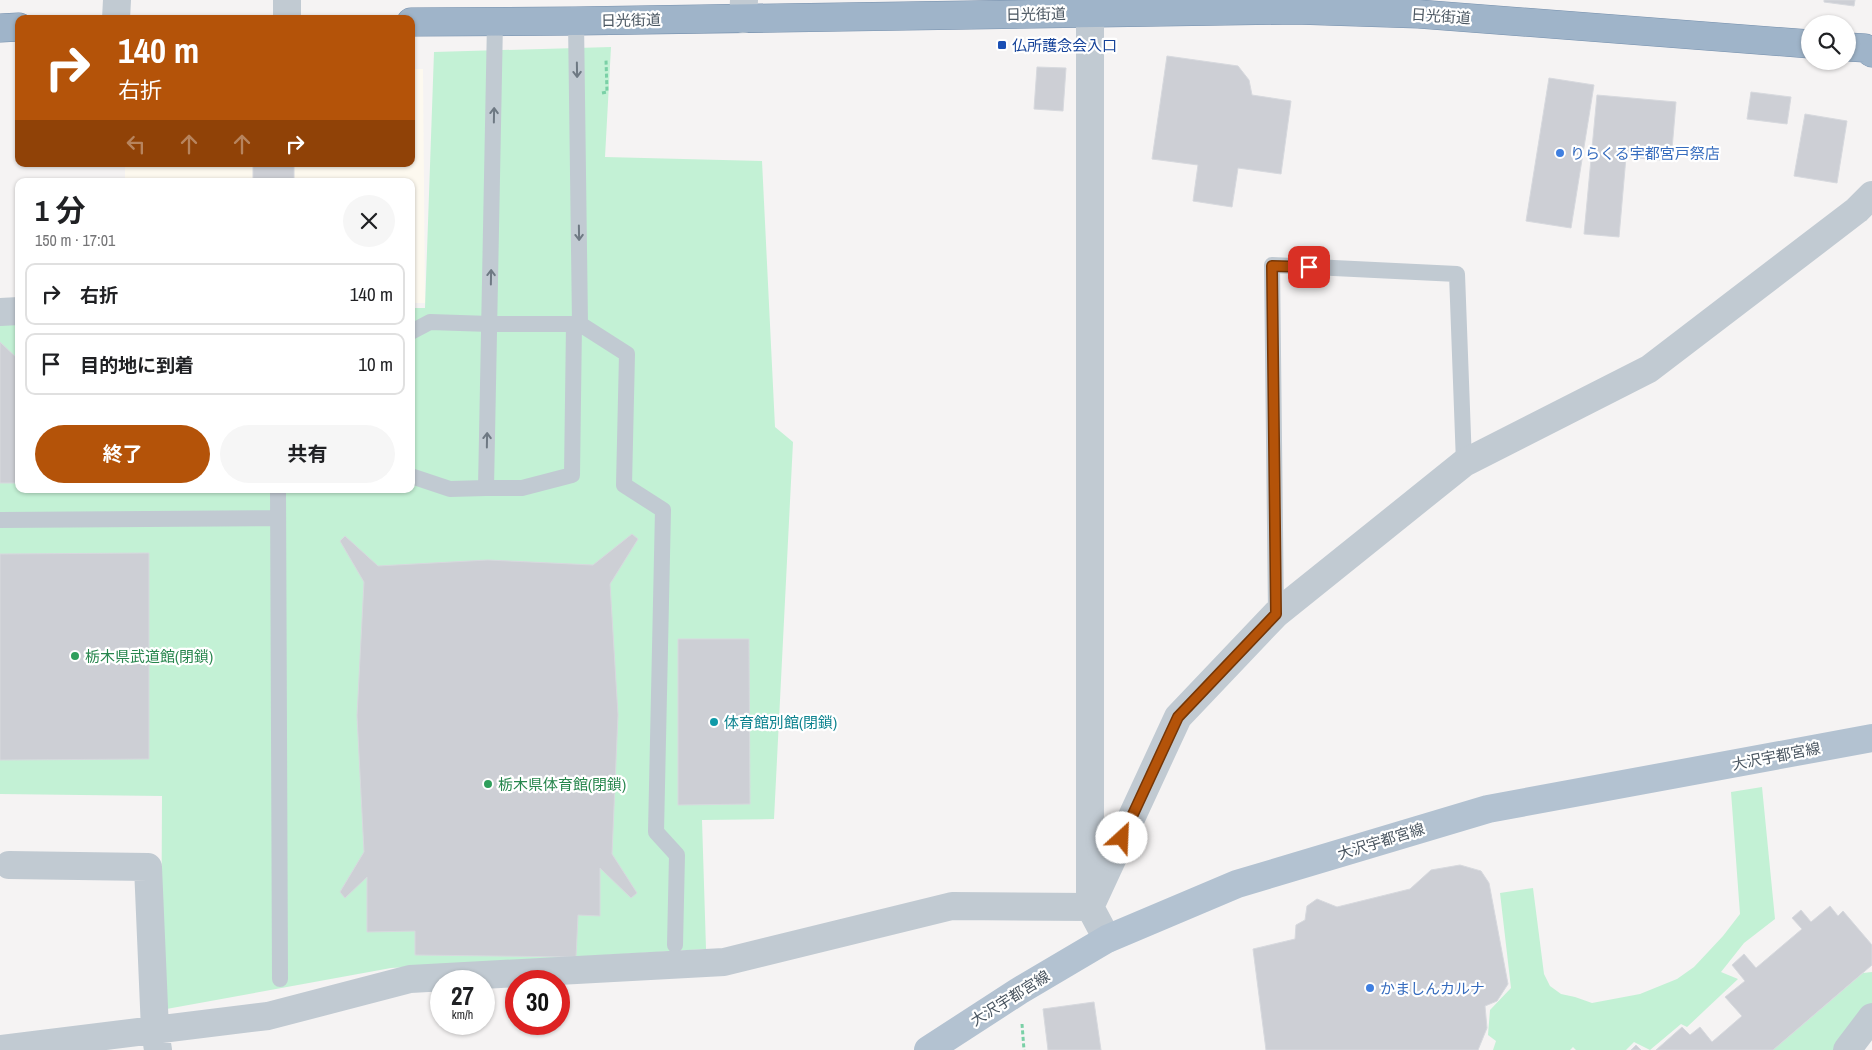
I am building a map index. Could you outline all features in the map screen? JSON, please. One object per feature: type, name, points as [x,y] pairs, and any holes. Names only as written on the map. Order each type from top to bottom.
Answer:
[{"type":"highway","name":"日光街道","points":[[415,22],[576,21],[743,9],[1090,13],[1295,10],[1419,14],[1801,43]]},
{"type":"highway","points":[[0,28],[15,27]]},
{"type":"main road","name":"大沢宇都宮線","points":[[928,1050],[1019,991],[1107,939],[1237,884],[1488,810],[1872,738]]},
{"type":"street","points":[[116,0],[116,15]]},
{"type":"street","points":[[287,0],[287,15]]},
{"type":"street","points":[[1090,13],[1090,907],[1107,939]]},
{"type":"street","points":[[1090,907],[1178,717],[1276,614],[1464,463],[1649,370],[1857,210],[1872,195]]},
{"type":"street","points":[[0,312],[15,311]]},
{"type":"street","points":[[9,865],[148,866],[156,1040]]},
{"type":"street","points":[[0,1048],[156,1040],[268,1016],[410,979],[724,962],[952,906],[1090,907]]},
{"type":"street","points":[[1847,1050],[1872,1017]]},
{"type":"lane","points":[[415,477],[450,488],[522,488],[572,475],[577,324],[576,21]]},
{"type":"lane","points":[[486,488],[495,22]]},
{"type":"lane","points":[[1276,614],[1272,266],[1457,274],[1464,463]]},
{"type":"lane","points":[[415,330],[430,322],[577,324],[627,354],[624,485],[663,510],[656,832],[677,855],[675,945]]},
{"type":"lane","points":[[278,493],[280,979]]},
{"type":"lane","points":[[0,520],[278,518]]},
{"type":"path","points":[[602,92],[607,92],[606,60]]},
{"type":"shaded area","points":[[415,69],[423,69],[425,303],[415,303],[415,178],[125,178],[125,167],[415,167]]},
{"type":"green space","points":[[611,47],[605,157],[762,161],[775,427],[793,442],[774,819],[702,820],[706,949],[391,968],[161,1010],[162,796],[0,794],[0,320],[15,319],[15,493],[415,493],[415,308],[425,308],[434,52]]},
{"type":"green space","points":[[1762,787],[1775,919],[1744,943],[1721,972],[1738,979],[1687,1027],[1681,1024],[1650,1050],[1634,1042],[1626,1050],[1576,1050],[1573,1047],[1570,1050],[1493,1050],[1496,1041],[1488,1035],[1490,1010],[1511,988],[1500,893],[1533,888],[1544,974],[1550,986],[1561,994],[1592,1003],[1640,994],[1677,979],[1694,967],[1723,936],[1740,914],[1731,792]]},
{"type":"green space","points":[[1872,972],[1872,1003],[1842,1050],[1773,1050],[1863,973]]},
{"type":"building","points":[[1824,0],[1855,0],[1854,6],[1824,2]]},
{"type":"building","points":[[1167,56],[1238,66],[1249,80],[1252,95],[1291,101],[1281,174],[1238,168],[1232,207],[1193,201],[1198,165],[1152,159]]},
{"type":"building","points":[[1037,67],[1066,68],[1063,111],[1034,109]]},
{"type":"building","name":"りらくる宇都宮戸祭店","points":[[1549,78],[1594,85],[1571,228],[1526,221]]},
{"type":"building","points":[[1751,92],[1791,97],[1787,124],[1747,119]]},
{"type":"building","points":[[1597,95],[1676,102],[1671,161],[1626,157],[1619,237],[1584,234]]},
{"type":"building","points":[[1805,114],[1847,121],[1837,183],[1794,176]]},
{"type":"building","points":[[253,167],[294,167],[294,178],[253,178]]},
{"type":"building","points":[[0,342],[15,356],[15,483],[0,483]]},
{"type":"building","name":"栃木県体育館(閉鎖)","points":[[632,534],[638,539],[610,584],[618,715],[612,854],[637,893],[631,898],[600,868],[600,916],[578,915],[576,957],[415,955],[415,931],[367,932],[367,877],[345,898],[340,892],[364,852],[357,716],[364,582],[340,541],[345,536],[378,566],[488,560],[593,565]]},
{"type":"building","name":"栃木県武道館(閉鎖)","points":[[149,553],[149,759],[0,760],[0,554]]},
{"type":"building","name":"体育館別館(閉鎖)","points":[[678,639],[749,639],[750,804],[678,805]]},
{"type":"building","points":[[1460,865],[1481,871],[1489,883],[1508,984],[1497,1001],[1485,1006],[1487,1028],[1478,1050],[1266,1050],[1253,949],[1295,939],[1296,925],[1305,920],[1307,906],[1317,899],[1337,907],[1410,889],[1431,870]]},
{"type":"building","points":[[1830,906],[1838,916],[1843,911],[1872,945],[1872,965],[1773,1050],[1656,1050],[1682,1027],[1690,1035],[1700,1027],[1712,1042],[1742,1016],[1725,997],[1745,981],[1732,965],[1744,954],[1756,968],[1802,929],[1792,918],[1801,910],[1811,922]]},
{"type":"building","points":[[1094,1002],[1101,1050],[1048,1050],[1043,1009]]},
{"type":"building","points":[[1636,1045],[1641,1050],[1631,1050]]},
{"type":"place","name":"仏所護念会入口","points":[[1002,45]]},
{"type":"place","name":"りらくる宇都宮戸祭店","points":[[1560,153]]},
{"type":"place","name":"栃木県武道館(閉鎖)","points":[[75,656]]},
{"type":"place","name":"体育館別館(閉鎖)","points":[[714,722]]},
{"type":"place","name":"栃木県体育館(閉鎖)","points":[[488,784]]},
{"type":"place","name":"かましんカルナ","points":[[1370,988]]},
{"type":"route","points":[[1122,838],[1178,717],[1276,614],[1272,266],[1309,267]]}]
